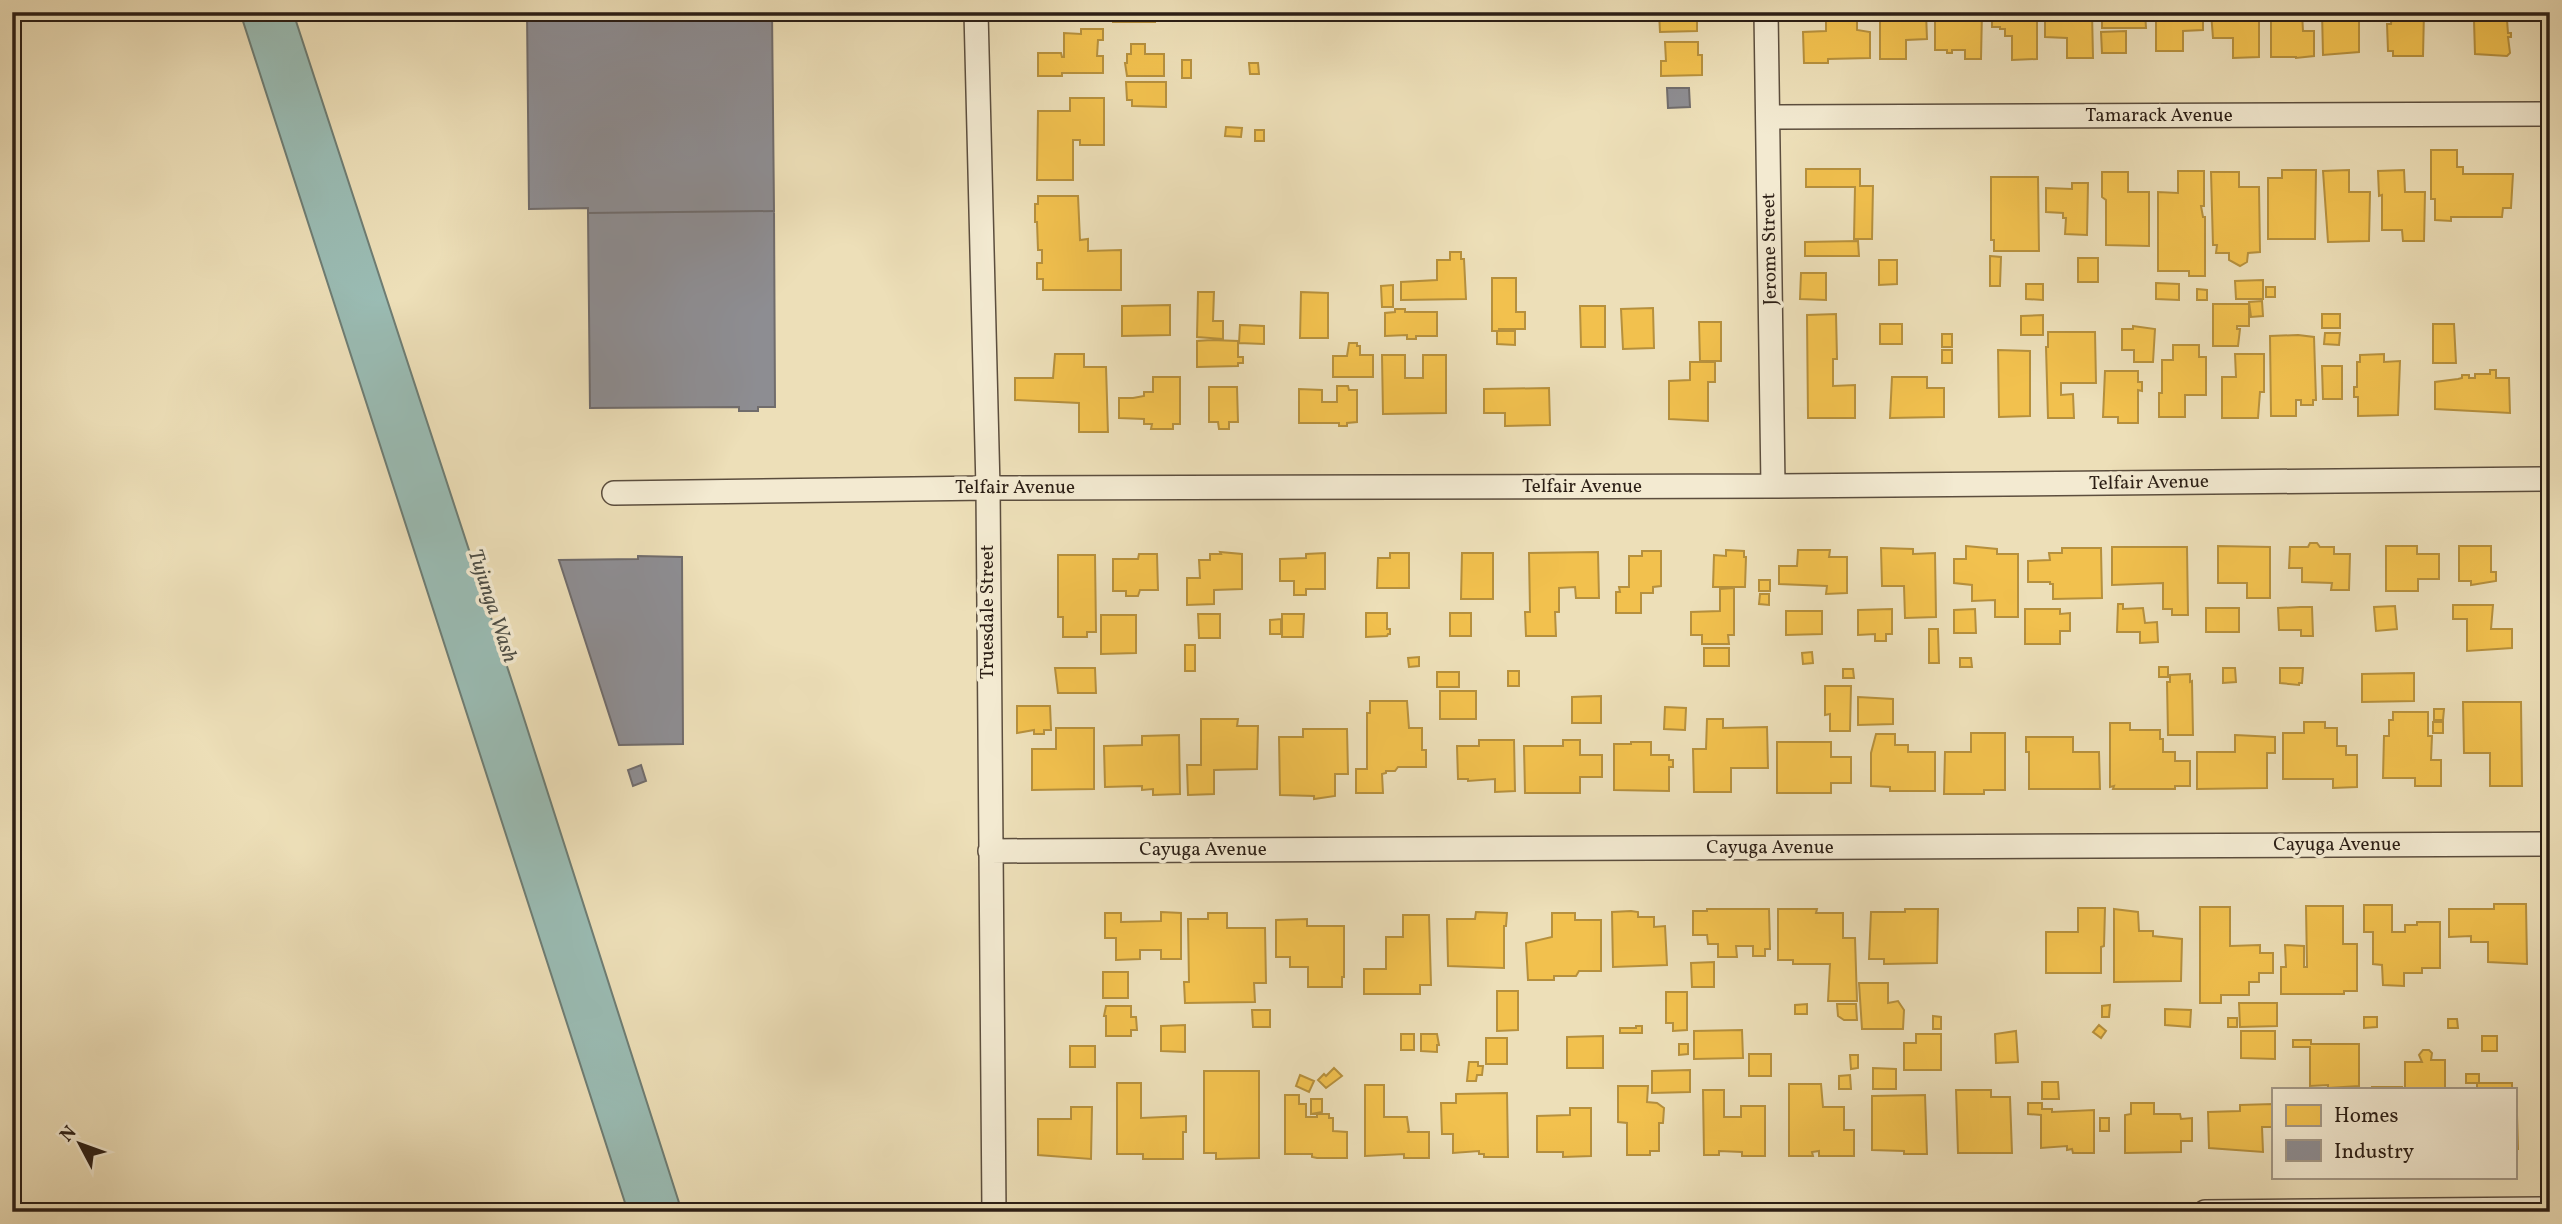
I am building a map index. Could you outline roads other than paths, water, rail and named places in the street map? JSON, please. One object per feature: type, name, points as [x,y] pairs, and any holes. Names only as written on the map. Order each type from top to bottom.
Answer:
[{"type":"street","name":"Truesdale Street","points":[[976,12],[988,488],[994,1212]]},
{"type":"street","name":"Jerome Street","points":[[1766,12],[1773,486]]},
{"type":"street","name":"Tamarack Avenue","points":[[1768,117],[2550,114]]},
{"type":"street","name":"Telfair Avenue","points":[[614,493],[988,488],[1773,486],[2550,479]]},
{"type":"street","name":"Cayuga Avenue","points":[[990,851],[2550,844]]},
{"type":"street","points":[[2205,1212],[2550,1209]]},
{"type":"water","points":[[240,12],[293,12],[682,1212],[628,1212]]},
{"type":"water label","name":"Tujunga Wash","points":[[492,606]]}]
